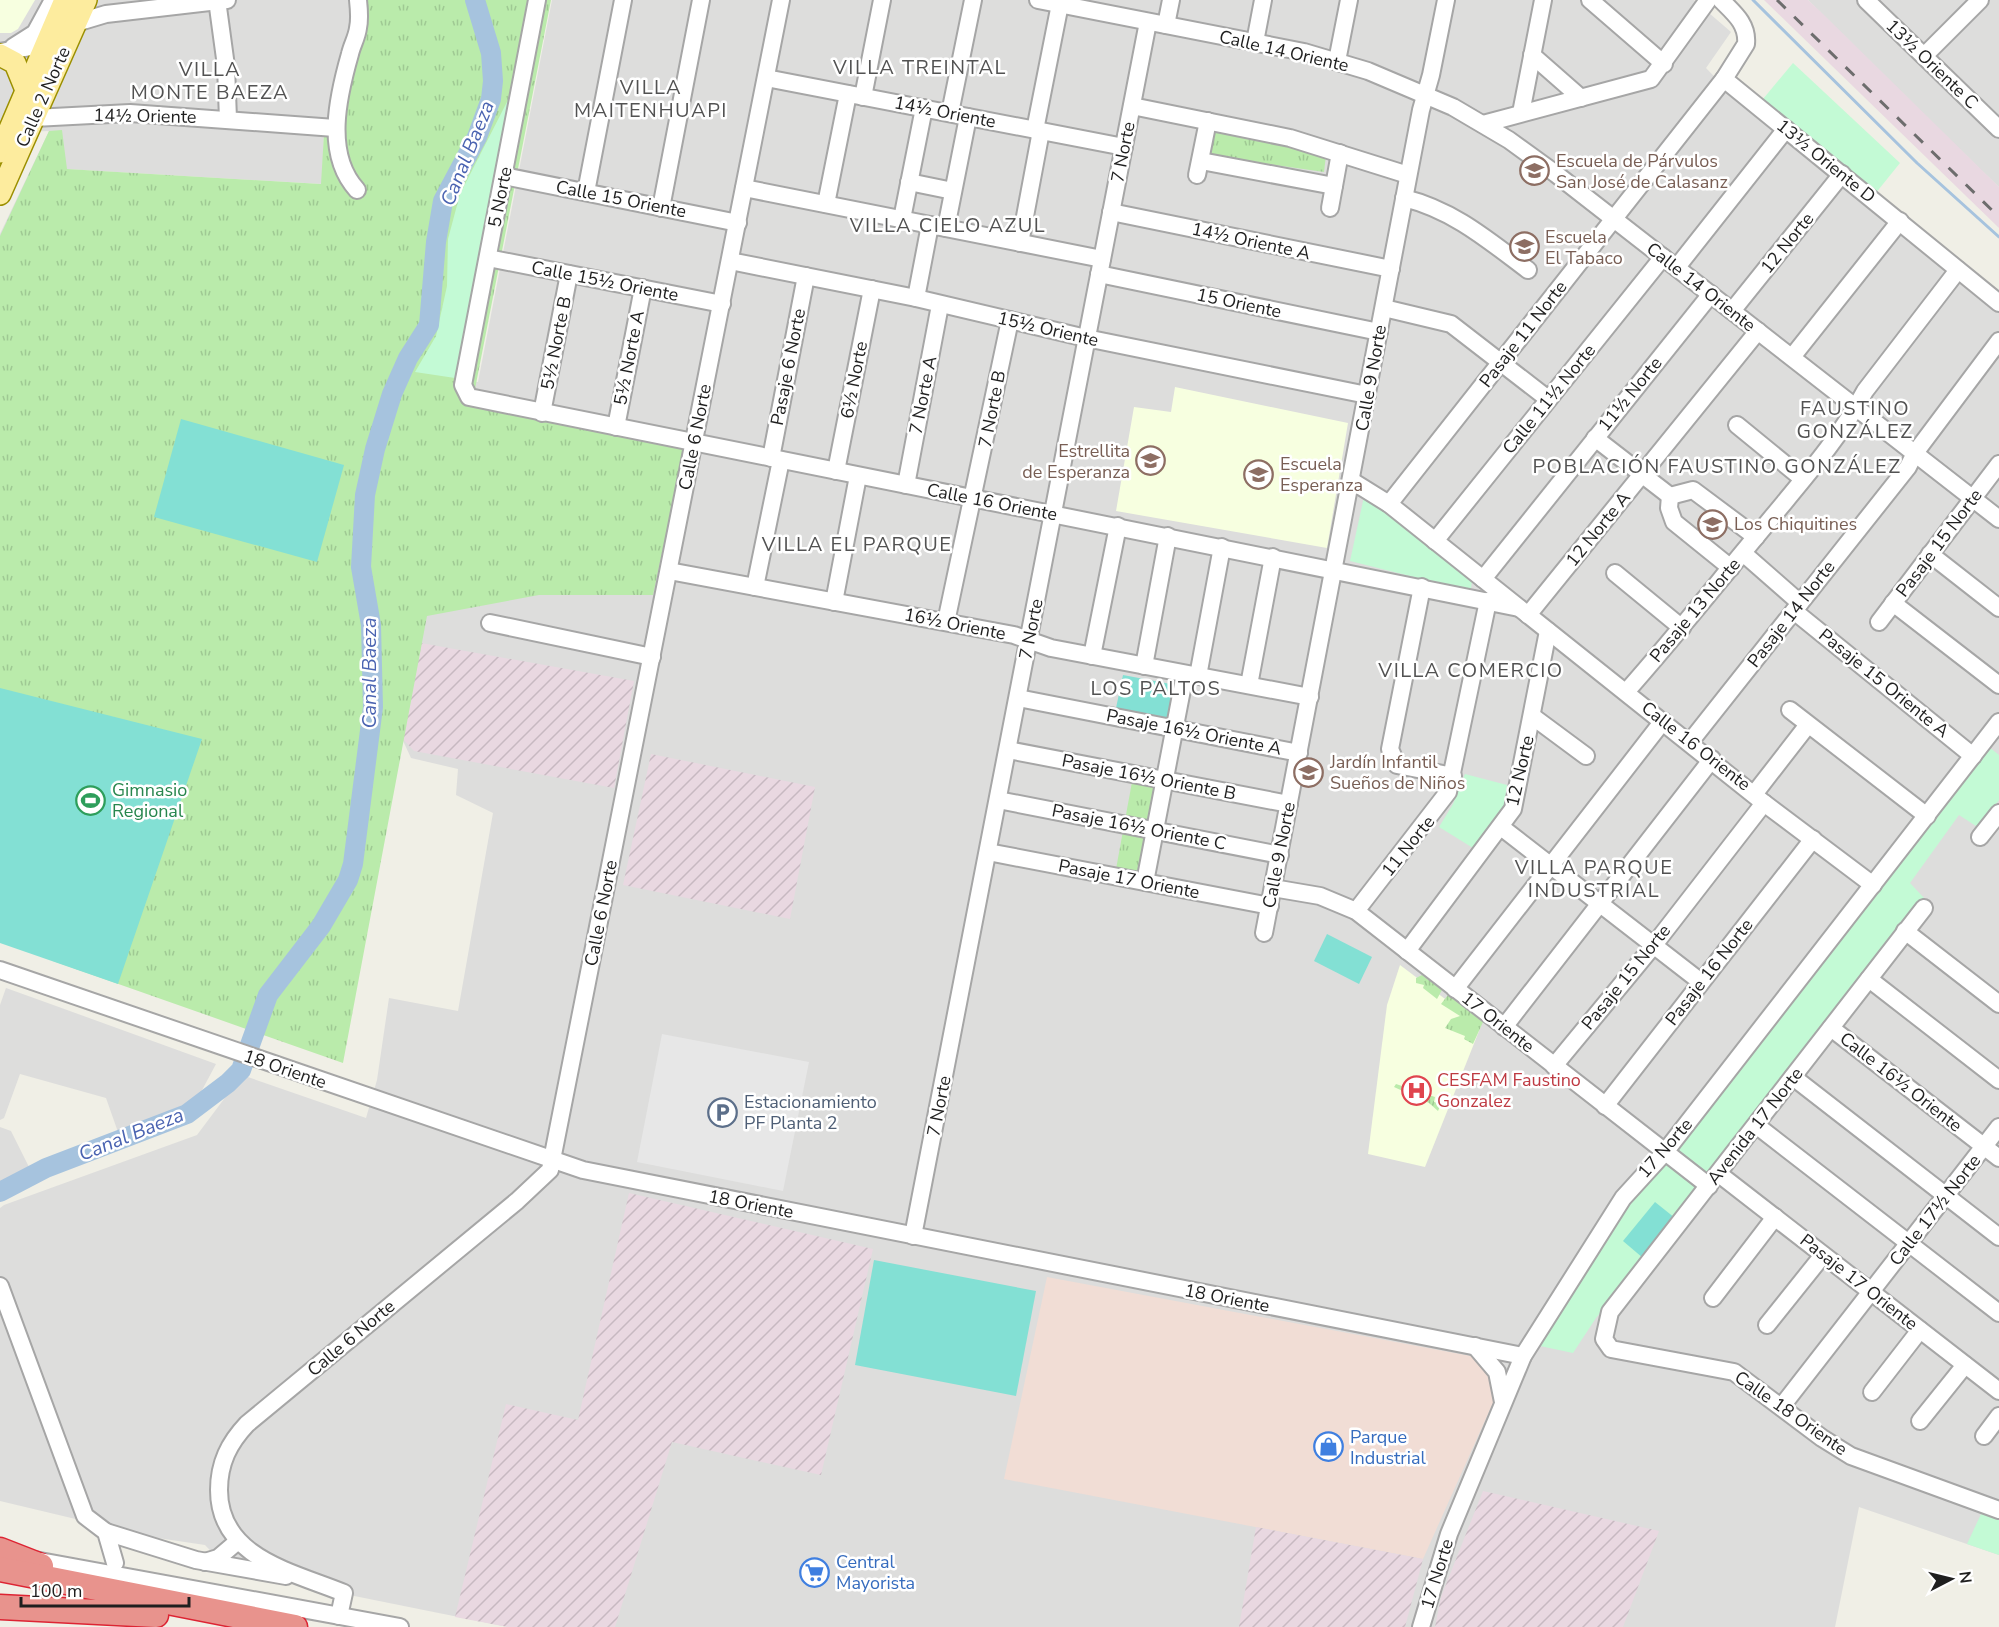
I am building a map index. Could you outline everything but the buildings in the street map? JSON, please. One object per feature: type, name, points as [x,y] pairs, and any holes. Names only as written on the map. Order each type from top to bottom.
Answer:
[{"type":"highway","points":[[0,1550],[105,1590]]},
{"type":"highway","points":[[0,1569],[295,1627]]},
{"type":"highway","points":[[0,1585],[216,1627]]},
{"type":"highway","points":[[0,1607],[156,1615]]},
{"type":"main road","name":"Calle 2 Norte","points":[[0,152],[65,0]]},
{"type":"main road","name":"Calle 2 Norte","points":[[0,194],[16,118],[76,23],[86,0]]},
{"type":"main road","points":[[2,53],[15,63],[24,79],[26,90]]},
{"type":"street","points":[[2,53],[29,39],[53,0]]},
{"type":"street","points":[[161,0],[186,3]]},
{"type":"street","points":[[217,0],[226,66],[228,119]]},
{"type":"street","points":[[2,53],[31,48],[48,41],[76,23],[106,14],[227,0]]},
{"type":"street","points":[[357,190],[348,181],[331,128],[359,24],[358,0]]},
{"type":"street","name":"5 Norte","points":[[466,394],[463,386],[537,0]]},
{"type":"street","points":[[586,192],[623,0]]},
{"type":"street","points":[[661,208],[701,0]]},
{"type":"street","name":"Calle 6 Norte","points":[[339,1616],[344,1593],[253,1555],[238,1541],[227,1525],[219,1498],[222,1465],[236,1436],[517,1201],[550,1170],[782,0]]},
{"type":"street","points":[[826,204],[882,0]]},
{"type":"street","points":[[950,113],[973,0]]},
{"type":"street","name":"Calle 14 Oriente","points":[[1038,0],[1060,4],[1079,4],[1148,22],[1255,42],[1338,61],[1426,94],[1483,124],[1534,158],[1615,219],[1999,519]]},
{"type":"street","points":[[1166,25],[1171,0]]},
{"type":"street","points":[[1255,42],[1263,0]]},
{"type":"street","points":[[1338,61],[1349,0]]},
{"type":"street","name":"Calle 9 Norte","points":[[1264,933],[1352,481],[1408,175],[1446,0]]},
{"type":"street","points":[[1521,113],[1543,0]]},
{"type":"street","points":[[1590,0],[1664,64]]},
{"type":"street","points":[[1483,124],[1652,79],[1708,0]]},
{"type":"street","points":[[1721,0],[1742,23],[1746,38],[1746,44],[1724,79]]},
{"type":"street","name":"13½ Oriente C","points":[[1866,0],[1999,129]]},
{"type":"street","points":[[1924,56],[1980,0]]},
{"type":"street","points":[[1020,243],[1060,4]]},
{"type":"street","name":"7 Norte","points":[[913,1236],[1148,22]]},
{"type":"street","points":[[1532,55],[1581,98]]},
{"type":"street","name":"14½ Oriente","points":[[766,78],[1124,147]]},
{"type":"street","name":"13½ Oriente D","points":[[1724,79],[1999,303]]},
{"type":"street","name":"Pasaje 11 Norte","points":[[1389,504],[1724,79]]},
{"type":"street","points":[[1132,106],[1290,138],[1408,175]]},
{"type":"street","points":[[902,219],[924,108]]},
{"type":"street","name":"14½ Oriente","points":[[16,118],[115,113],[228,119],[331,128]]},
{"type":"street","points":[[916,297],[938,226],[953,191],[968,117]]},
{"type":"street","points":[[1208,121],[1199,168],[1334,186]]},
{"type":"street","name":"Calle 11½ Norte","points":[[1435,541],[1548,399],[1786,129]]},
{"type":"street","points":[[1330,208],[1340,153]]},
{"type":"street","name":"12 Norte","points":[[1732,311],[1842,174]]},
{"type":"street","name":"Calle 15 Oriente","points":[[504,176],[738,223]]},
{"type":"street","points":[[909,182],[953,191]]},
{"type":"street","name":"15 Oriente","points":[[744,188],[1020,243],[1100,267],[1379,332]]},
{"type":"street","points":[[1404,198],[1452,215],[1528,270]]},
{"type":"street","name":"14½ Oriente A","points":[[1111,212],[1391,269]]},
{"type":"street","points":[[1791,357],[1900,221]]},
{"type":"street","name":"Calle 15½ Oriente","points":[[488,258],[722,304]]},
{"type":"street","name":"15½ Oriente","points":[[730,261],[916,297],[940,305],[1086,338],[1367,395]]},
{"type":"street","name":"Pasaje 13 Norte","points":[[1626,692],[1682,628],[1803,479],[1856,407],[1865,391],[1958,270]]},
{"type":"street","name":"5½ Norte B","points":[[542,413],[569,274]]},
{"type":"street","name":"Pasaje 6 Norte","points":[[755,587],[806,276]]},
{"type":"street","name":"5½ Norte A","points":[[616,427],[643,288]]},
{"type":"street","name":"6½ Norte","points":[[836,471],[872,289]]},
{"type":"street","name":"11½ Norte","points":[[1483,579],[1711,294]]},
{"type":"street","name":"7 Norte A","points":[[906,485],[940,305]]},
{"type":"street","points":[[1383,308],[1451,324],[1548,399]]},
{"type":"street","name":"7 Norte B","points":[[946,622],[1010,320]]},
{"type":"street","name":"12 Norte A","points":[[1523,611],[1642,475],[1758,331]]},
{"type":"street","name":"Pasaje 14 Norte","points":[[1690,742],[1908,467],[1915,453],[1999,341]]},
{"type":"street","name":"Calle 16 Oriente","points":[[466,394],[473,399],[542,413],[1273,556],[1488,601],[1523,611]]},
{"type":"street","points":[[1737,425],[1803,479]]},
{"type":"street","points":[[1595,438],[1670,496]]},
{"type":"street","name":"Pasaje 15 Norte","points":[[1878,622],[1999,464]]},
{"type":"street","points":[[834,602],[858,476]]},
{"type":"street","name":"Calle 16 Oriente","points":[[1352,481],[1389,504],[1873,885]]},
{"type":"street","points":[[1670,496],[1693,490],[1756,537]]},
{"type":"street","points":[[1670,496],[1669,508],[1674,522],[1731,568]]},
{"type":"street","points":[[1092,656],[1118,526]]},
{"type":"street","points":[[1144,666],[1168,536]]},
{"type":"street","points":[[1145,882],[1174,729],[1192,675],[1222,547]]},
{"type":"street","name":"Pasaje 15 Oriente A","points":[[1743,553],[1797,607],[1973,756]]},
{"type":"street","points":[[1930,554],[1999,608]]},
{"type":"street","points":[[1249,685],[1273,556]]},
{"type":"street","name":"16½ Oriente","points":[[669,571],[946,622],[1030,640],[1051,648],[1310,697]]},
{"type":"street","points":[[1615,573],[1682,628]]},
{"type":"street","points":[[1422,587],[1390,748],[1397,765],[1454,776]]},
{"type":"street","name":"11 Norte","points":[[1356,911],[1441,805],[1454,776],[1488,601]]},
{"type":"street","points":[[1893,603],[1999,685]]},
{"type":"street","points":[[490,623],[652,657]]},
{"type":"street","name":"12 Norte","points":[[1407,951],[1501,827],[1515,803],[1548,630]]},
{"type":"street","name":"Pasaje 16½ Oriente A","points":[[1018,698],[1299,753]]},
{"type":"street","points":[[1790,710],[1807,726],[1927,816]]},
{"type":"street","points":[[1532,716],[1586,756]]},
{"type":"street","points":[[1455,989],[1663,721]]},
{"type":"street","name":"17 Norte","points":[[1421,1627],[1449,1534],[1523,1356],[1623,1198],[1665,1152],[1973,756],[1994,740],[1999,722]]},
{"type":"street","name":"Pasaje 15 Norte","points":[[1554,1066],[1654,945],[1760,798],[1807,726]]},
{"type":"street","name":"Pasaje 16½ Oriente B","points":[[1008,750],[1289,804]]},
{"type":"street","points":[[1504,1027],[1712,759]]},
{"type":"street","name":"Pasaje 16½ Oriente C","points":[[998,800],[1280,855]]},
{"type":"street","points":[[1980,837],[1998,818]]},
{"type":"street","points":[[1501,827],[1701,982]]},
{"type":"street","name":"Pasaje 16 Norte","points":[[1605,1106],[1813,839]]},
{"type":"street","name":"Pasaje 17 Oriente","points":[[988,852],[1270,906]]},
{"type":"street","name":"17 Oriente","points":[[1273,888],[1320,896],[1356,911],[1665,1152],[1714,1180]]},
{"type":"street","name":"Avenida 17 Norte","points":[[1611,1349],[1604,1339],[1610,1312],[1924,908]]},
{"type":"street","points":[[1905,931],[1999,1004]]},
{"type":"street","name":"18 Oriente","points":[[1,974],[233,1051],[552,1162],[600,1174],[1523,1356]]},
{"type":"street","points":[[1869,979],[1999,1080]]},
{"type":"street","name":"Calle 16½ Oriente","points":[[1831,1028],[1999,1158]]},
{"type":"street","points":[[1793,1077],[1999,1237]]},
{"type":"street","points":[[1756,1125],[1999,1313]]},
{"type":"street","name":"Calle 17½ Norte","points":[[1782,1406],[1999,1127]]},
{"type":"street","name":"Pasaje 17 Oriente","points":[[1714,1180],[1775,1217],[1999,1391]]},
{"type":"street","points":[[1713,1298],[1775,1217]]},
{"type":"street","points":[[1767,1325],[1823,1255]]},
{"type":"street","points":[[0,1286],[44,1397],[85,1516],[106,1532],[205,1562],[318,1582]]},
{"type":"street","points":[[1872,1392],[1920,1330]]},
{"type":"street","points":[[1475,1346],[1497,1372],[1503,1402]]},
{"type":"street","name":"Calle 18 Oriente","points":[[1611,1349],[1726,1370],[1740,1375],[1821,1438],[1851,1456],[1999,1510]]},
{"type":"street","points":[[1920,1421],[1965,1365]]},
{"type":"street","points":[[1984,1436],[1999,1416]]},
{"type":"street","points":[[106,1532],[115,1563]]},
{"type":"street","points":[[205,1562],[218,1558],[238,1541]]},
{"type":"street","points":[[23,1558],[400,1627]]},
{"type":"shaded area","points":[[0,0],[353,0],[353,19],[324,133],[322,184],[66,169],[0,322],[0,234],[49,131],[0,133]]},
{"type":"shaded area","points":[[0,0],[35,0],[18,29],[11,33],[0,33]]},
{"type":"shaded area","points":[[552,0],[1694,0],[1731,32],[1706,68],[1744,107],[1999,312],[1999,1555],[1859,1507],[1835,1627],[508,1627],[230,1571],[205,1545],[151,1537],[0,1501],[0,1208],[197,1135],[242,1075],[366,1118],[377,1080],[389,998],[458,1011],[493,813],[456,795],[458,769],[411,758],[399,732],[415,372],[478,382]]},
{"type":"shaded area","points":[[1764,0],[1808,0],[1823,14],[1999,187],[1999,228]]},
{"type":"shaded area","points":[[1808,0],[1999,0],[1999,187],[1905,97]]},
{"type":"shaded area","name":"Escuela Esperanza","points":[[1175,387],[1348,423],[1327,548],[1116,511],[1134,407],[1171,412]]},
{"type":"shaded area","points":[[181,419],[344,465],[317,562],[154,517]]},
{"type":"shaded area","points":[[421,643],[634,681],[614,788],[414,751],[402,738]]},
{"type":"shaded area","points":[[1123,675],[1176,685],[1170,719],[1116,708]]},
{"type":"shaded area","name":"Gimnasio Regional","points":[[0,688],[202,739],[118,984],[0,943]]},
{"type":"shaded area","points":[[651,754],[815,787],[790,919],[623,885]]},
{"type":"shaded area","points":[[1327,934],[1372,957],[1359,984],[1314,961]]},
{"type":"shaded area","name":"CESFAM Faustino Gonzalez","points":[[1400,965],[1481,1026],[1425,1167],[1368,1154],[1387,1005]]},
{"type":"shaded area","points":[[6,988],[216,1064],[201,1092],[184,1105],[118,1132],[106,1098],[20,1074],[4,1118],[0,1120],[0,1005]]},
{"type":"shaded area","name":"Estacionamiento PF Planta 2","points":[[662,1034],[809,1062],[783,1191],[637,1162]]},
{"type":"shaded area","points":[[0,1127],[11,1131],[29,1167],[0,1185]]},
{"type":"shaded area","points":[[629,1193],[873,1249],[821,1475],[672,1442],[615,1627],[508,1627],[455,1617],[506,1404],[578,1420]]},
{"type":"shaded area","points":[[1655,1202],[1675,1218],[1643,1258],[1623,1241]]},
{"type":"shaded area","points":[[874,1260],[1036,1291],[1016,1396],[855,1365]]},
{"type":"shaded area","name":"Parque Industrial","points":[[1047,1277],[1476,1357],[1493,1374],[1496,1396],[1423,1559],[1004,1479]]},
{"type":"shaded area","points":[[1483,1491],[1659,1531],[1623,1627],[1435,1627],[1441,1597]]},
{"type":"shaded area","points":[[1256,1527],[1423,1559],[1405,1627],[1239,1627]]},
{"type":"green space","points":[[356,0],[551,0],[475,389],[481,394],[688,431],[653,595],[539,595],[427,616],[343,1063],[53,961],[0,693],[0,236],[49,131],[62,130],[67,169],[321,184],[324,133]]},
{"type":"green space","points":[[1793,63],[1900,163],[1875,194],[1763,99]]},
{"type":"green space","points":[[509,98],[455,378],[415,372],[436,336],[447,286],[448,239],[460,194]]},
{"type":"green space","points":[[1212,129],[1326,155],[1324,172],[1206,155]]},
{"type":"green space","points":[[1365,492],[1472,580],[1471,589],[1466,590],[1350,561]]},
{"type":"green space","points":[[1989,747],[1999,755],[1999,800],[1979,828],[1959,815],[1910,883],[1925,899],[1596,1318],[1573,1353],[1540,1346],[1633,1196]]},
{"type":"green space","points":[[1465,774],[1507,785],[1504,805],[1473,848],[1439,827],[1453,804]]},
{"type":"green space","points":[[1156,778],[1140,872],[1116,869],[1132,782]]},
{"type":"green space","points":[[1422,975],[1442,990],[1437,999],[1423,988],[1424,985],[1416,983],[1416,978]]},
{"type":"green space","points":[[1448,995],[1483,1022],[1473,1044],[1464,1039],[1465,1036],[1445,1028],[1451,1019],[1460,1016],[1441,1004]]},
{"type":"green space","points":[[1396,1084],[1435,1097],[1434,1102],[1441,1104],[1438,1111],[1429,1103],[1394,1087]]},
{"type":"green space","points":[[1981,1514],[1999,1518],[1999,1555],[1967,1544]]},
{"type":"waterway","name":"Canal Baeza","points":[[0,1192],[46,1168],[187,1114],[228,1083],[241,1070],[268,995],[321,926],[348,880],[353,864],[373,707],[371,625],[361,567],[365,495],[375,449],[392,394],[408,358],[429,325],[436,242],[443,201],[477,137],[491,99],[493,81],[491,53],[475,0]]},
{"type":"waterway","points":[[1753,0],[1917,163],[1999,237]]},
{"type":"railway","points":[[1777,0],[1999,217]]},
{"type":"place","name":"Escuela de Párvulos San José de Calasanz","points":[[1535,171]]},
{"type":"place","name":"Escuela El Tabaco","points":[[1524,247]]},
{"type":"place","name":"Estrellita de Esperanza","points":[[1151,461]]},
{"type":"place","name":"Escuela Esperanza","points":[[1259,474]]},
{"type":"place","name":"Los Chiquitines","points":[[1713,524]]},
{"type":"place","name":"Jardín Infantil Sueños de Niños","points":[[1309,772]]},
{"type":"place","name":"Gimnasio Regional","points":[[91,800]]},
{"type":"place","name":"CESFAM Faustino Gonzalez","points":[[1416,1090]]},
{"type":"place","name":"Estacionamiento PF Planta 2","points":[[723,1112]]},
{"type":"place","name":"Parque Industrial","points":[[1329,1447]]},
{"type":"place","name":"Central Mayorista","points":[[815,1572]]},
{"type":"district","name":"VILLA TREINTAL","points":[[920,67]]},
{"type":"district","name":"VILLA MONTE BAEZA","points":[[210,80]]},
{"type":"district","name":"VILLA MAITENHUAPI","points":[[651,98]]},
{"type":"district","name":"VILLA CIELO AZUL","points":[[948,225]]},
{"type":"district","name":"FAUSTINO GONZÁLEZ","points":[[1855,420]]},
{"type":"district","name":"POBLACIÓN FAUSTINO GONZÁLEZ","points":[[1717,466]]},
{"type":"district","name":"VILLA EL PARQUE","points":[[857,544]]},
{"type":"district","name":"VILLA COMERCIO","points":[[1471,670]]},
{"type":"district","name":"LOS PALTOS","points":[[1156,688]]},
{"type":"district","name":"VILLA PARQUE INDUSTRIAL","points":[[1594,878]]}]
